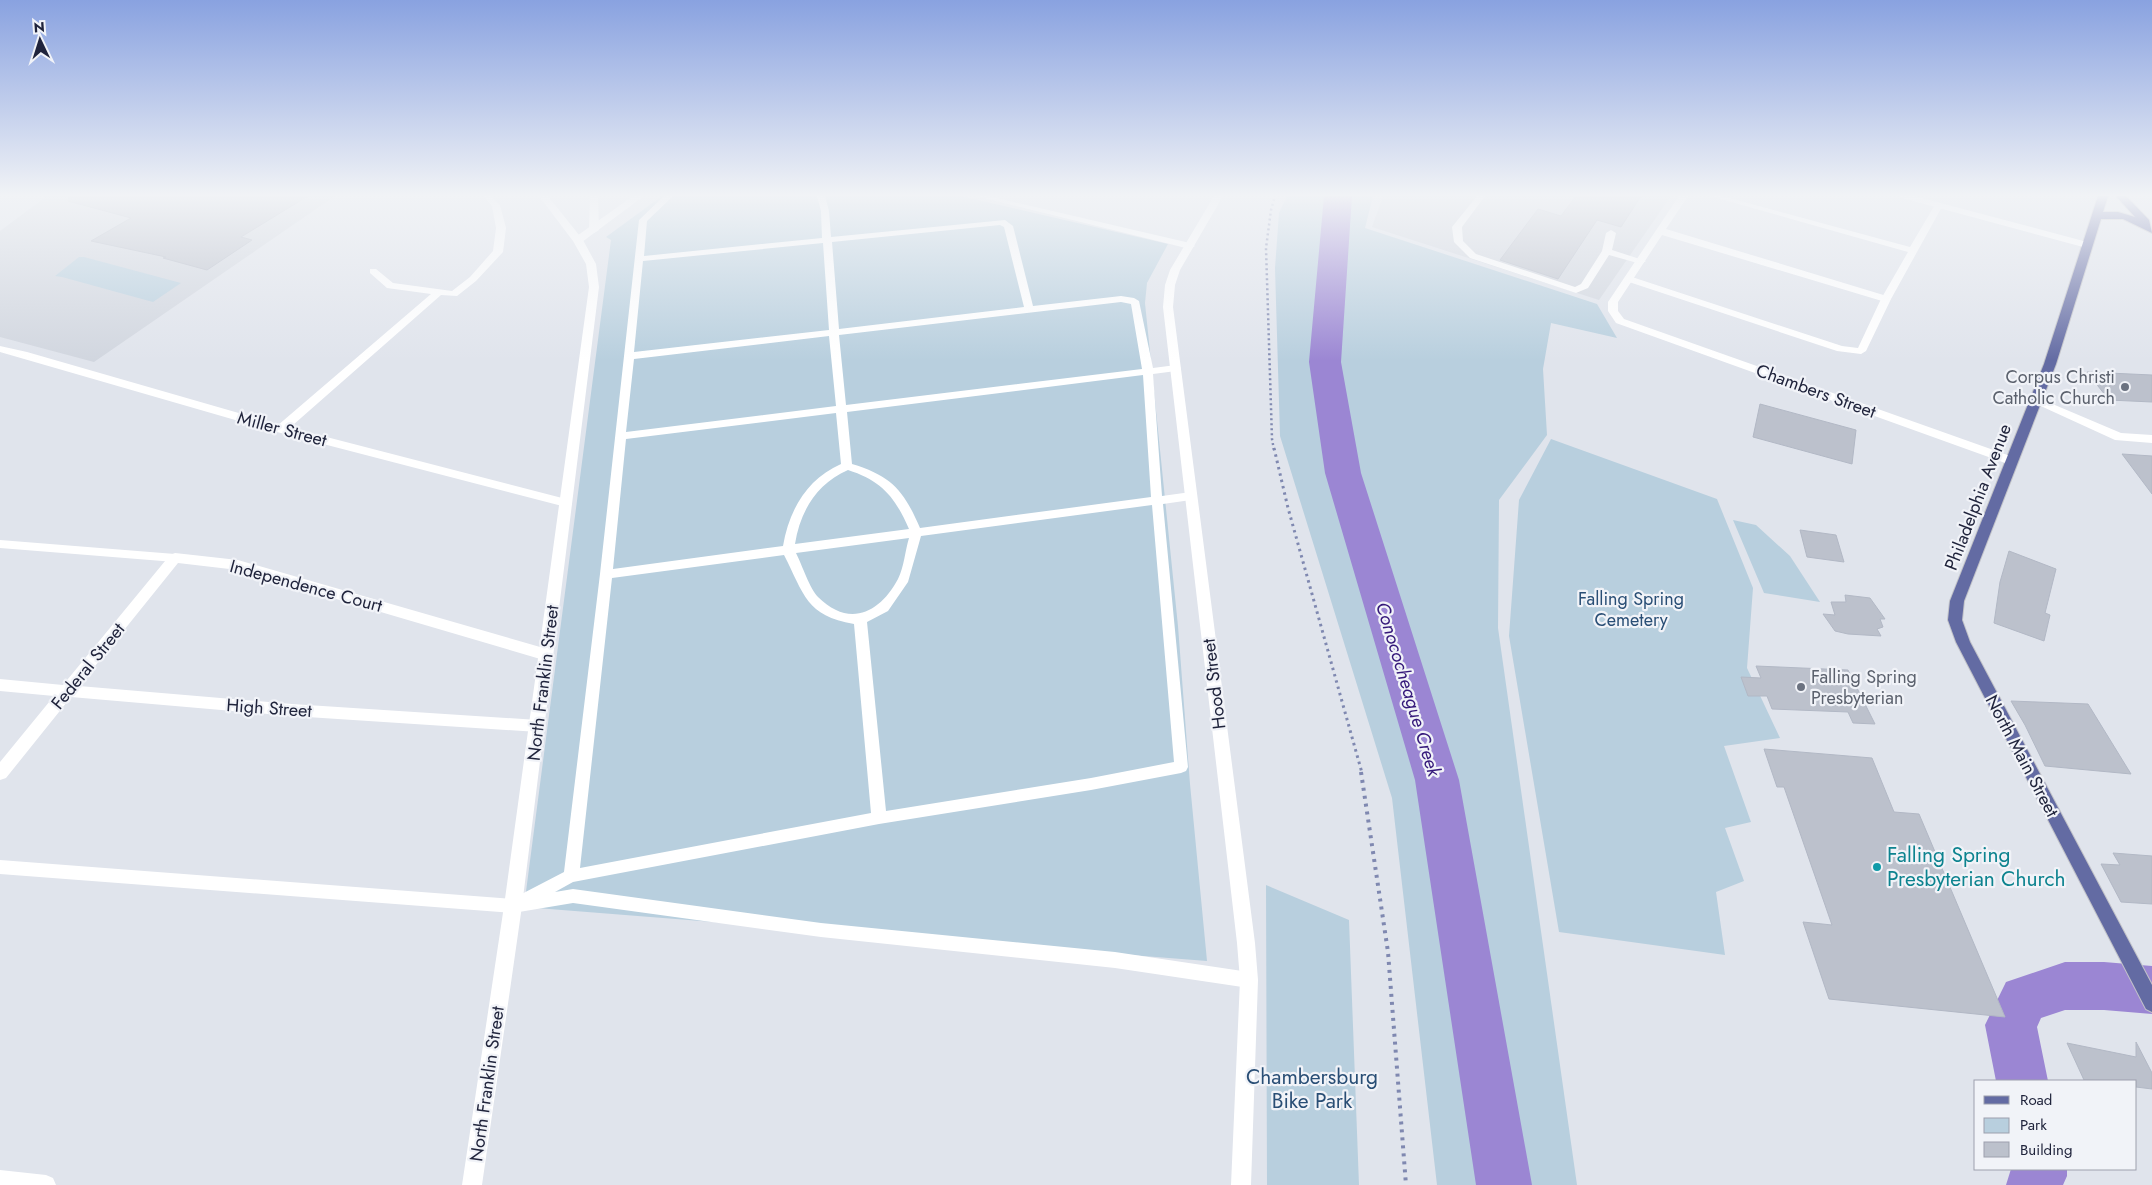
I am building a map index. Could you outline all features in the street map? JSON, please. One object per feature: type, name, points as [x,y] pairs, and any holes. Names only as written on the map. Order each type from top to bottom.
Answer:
[{"type":"main road","name":"Philadelphia Avenue","points":[[1962,642],[1955,620],[1957,600],[2050,364],[2085,251]]},
{"type":"main road","name":"North Main Street","points":[[1962,642],[2152,1003]]},
{"type":"street","name":"North Franklin Street","points":[[472,1185],[514,906],[594,287],[591,264],[584,251]]},
{"type":"street","name":"Hood Street","points":[[1187,251],[1175,270],[1170,285],[1168,307],[1249,980],[1242,1185]]},
{"type":"street","points":[[1629,279],[1647,251]]},
{"type":"street","points":[[1729,251],[1886,298]]},
{"type":"street","name":"Chambers Street","points":[[1629,279],[1613,302],[1613,311],[1620,320],[2012,461]]},
{"type":"street","name":"Miller Street","points":[[0,349],[281,429],[566,503]]},
{"type":"street","name":"Independence Court","points":[[175,558],[238,565],[547,654]]},
{"type":"street","name":"Federal Street","points":[[0,773],[175,558]]},
{"type":"street","name":"High Street","points":[[0,685],[66,692],[538,726]]},
{"type":"street","points":[[0,1180],[46,1185]]},
{"type":"lane","points":[[373,271],[390,286],[454,294],[473,279],[498,251]]},
{"type":"lane","points":[[571,876],[606,574],[640,251]]},
{"type":"lane","points":[[639,259],[720,251]]},
{"type":"lane","points":[[829,251],[847,466]]},
{"type":"lane","points":[[1014,251],[1029,308]]},
{"type":"lane","points":[[1468,251],[1473,256],[1576,290],[1585,286],[1606,251]]},
{"type":"lane","points":[[1611,251],[1641,261]]},
{"type":"lane","points":[[1629,279],[1861,352],[1886,298],[1913,252]]},
{"type":"lane","points":[[281,429],[438,292]]},
{"type":"lane","points":[[514,906],[571,876],[878,818],[1091,784],[1181,766],[1157,500],[1148,370],[1136,303],[1131,300],[1121,299],[1029,308],[628,356]]},
{"type":"lane","points":[[620,436],[1176,368]]},
{"type":"lane","points":[[2036,400],[2119,437],[2152,438]]},
{"type":"lane","points":[[847,466],[867,472],[888,485],[904,504],[916,533],[912,556],[904,579],[884,608],[860,620],[836,616],[813,600],[788,550],[792,526],[804,500],[831,473],[847,466]]},
{"type":"lane","points":[[606,574],[1191,496]]},
{"type":"lane","name":"Independence Court","points":[[0,544],[175,558]]},
{"type":"lane","points":[[860,620],[878,818]]},
{"type":"lane","points":[[0,867],[514,906],[573,896],[821,930],[1116,960],[1249,980]]},
{"type":"path","points":[[1266,251],[1272,439],[1288,508],[1362,774],[1388,952],[1406,1185]]},
{"type":"shaded area","points":[[0,251],[255,251],[94,362],[0,337]]},
{"type":"shaded area","points":[[1448,251],[1633,251],[1599,300]]},
{"type":"green space","points":[[610,251],[1164,251],[1147,283],[1145,303],[1178,626],[1190,784],[1207,961],[524,907]]},
{"type":"green space","points":[[1276,251],[1436,251],[1597,304],[1617,338],[1551,323],[1543,369],[1547,435],[1499,500],[1498,628],[1577,1185],[1437,1185],[1392,798],[1280,436],[1275,268]]},
{"type":"green space","points":[[79,257],[181,283],[153,302],[55,276]]},
{"type":"green space","name":"Falling Spring Cemetery","points":[[1551,439],[1717,499],[1753,588],[1747,668],[1780,738],[1724,746],[1751,822],[1725,828],[1744,881],[1716,892],[1725,955],[1559,932],[1509,636],[1519,500]]},
{"type":"green space","points":[[1733,520],[1756,525],[1790,556],[1820,602],[1764,593]]},
{"type":"green space","name":"Chambersburg Bike Park","points":[[1266,885],[1349,920],[1359,1185],[1267,1185]]},
{"type":"building","points":[[139,251],[235,251],[207,270],[163,258],[166,257]]},
{"type":"building","points":[[1506,251],[1576,251],[1558,279],[1500,260]]},
{"type":"building","name":"Corpus Christi Catholic Church","points":[[2087,372],[2152,375],[2152,402],[2109,400]]},
{"type":"building","points":[[1760,404],[1856,430],[1852,464],[1753,437]]},
{"type":"building","points":[[2122,454],[2152,456],[2152,494]]},
{"type":"building","points":[[1800,530],[1836,535],[1844,562],[1807,557]]},
{"type":"building","points":[[2009,551],[2056,569],[2045,613],[2050,615],[2044,641],[1994,623],[2000,582]]},
{"type":"building","points":[[1845,595],[1870,598],[1885,619],[1880,619],[1883,627],[1877,629],[1881,636],[1848,634],[1835,631],[1823,614],[1835,615],[1831,602],[1846,602]]},
{"type":"building","name":"Falling Spring Presbyterian","points":[[1756,666],[1848,670],[1875,724],[1853,723],[1848,712],[1772,709],[1767,696],[1748,696],[1741,677],[1761,678]]},
{"type":"building","points":[[2011,701],[2088,704],[2131,774],[2045,766]]},
{"type":"building","name":"Falling Spring Presbyterian Church","points":[[1764,749],[1872,758],[1894,812],[1919,814],[2005,1017],[1829,999],[1803,922],[1832,925],[1784,787],[1777,787]]},
{"type":"building","points":[[2113,853],[2152,856],[2152,904],[2121,902],[2101,864],[2120,865]]},
{"type":"building","points":[[2136,1042],[2152,1073],[2152,1089],[2137,1087],[2137,1080],[2084,1080],[2067,1043],[2136,1057]]},
{"type":"waterway","name":"Conococheague Creek","points":[[1334,251],[1325,362],[1343,473],[1437,780],[1504,1185]]},
{"type":"waterway","points":[[2022,1080],[2011,1025],[2024,999],[2065,986],[2104,986],[2152,990]]},
{"type":"waterway","points":[[2034,1185],[2039,1176],[2039,1170]]},
{"type":"place","name":"Corpus Christi Catholic Church","points":[[2125,387]]},
{"type":"place","name":"Falling Spring Presbyterian","points":[[1801,687]]},
{"type":"place","name":"Falling Spring Presbyterian Church","points":[[1877,867]]}]
